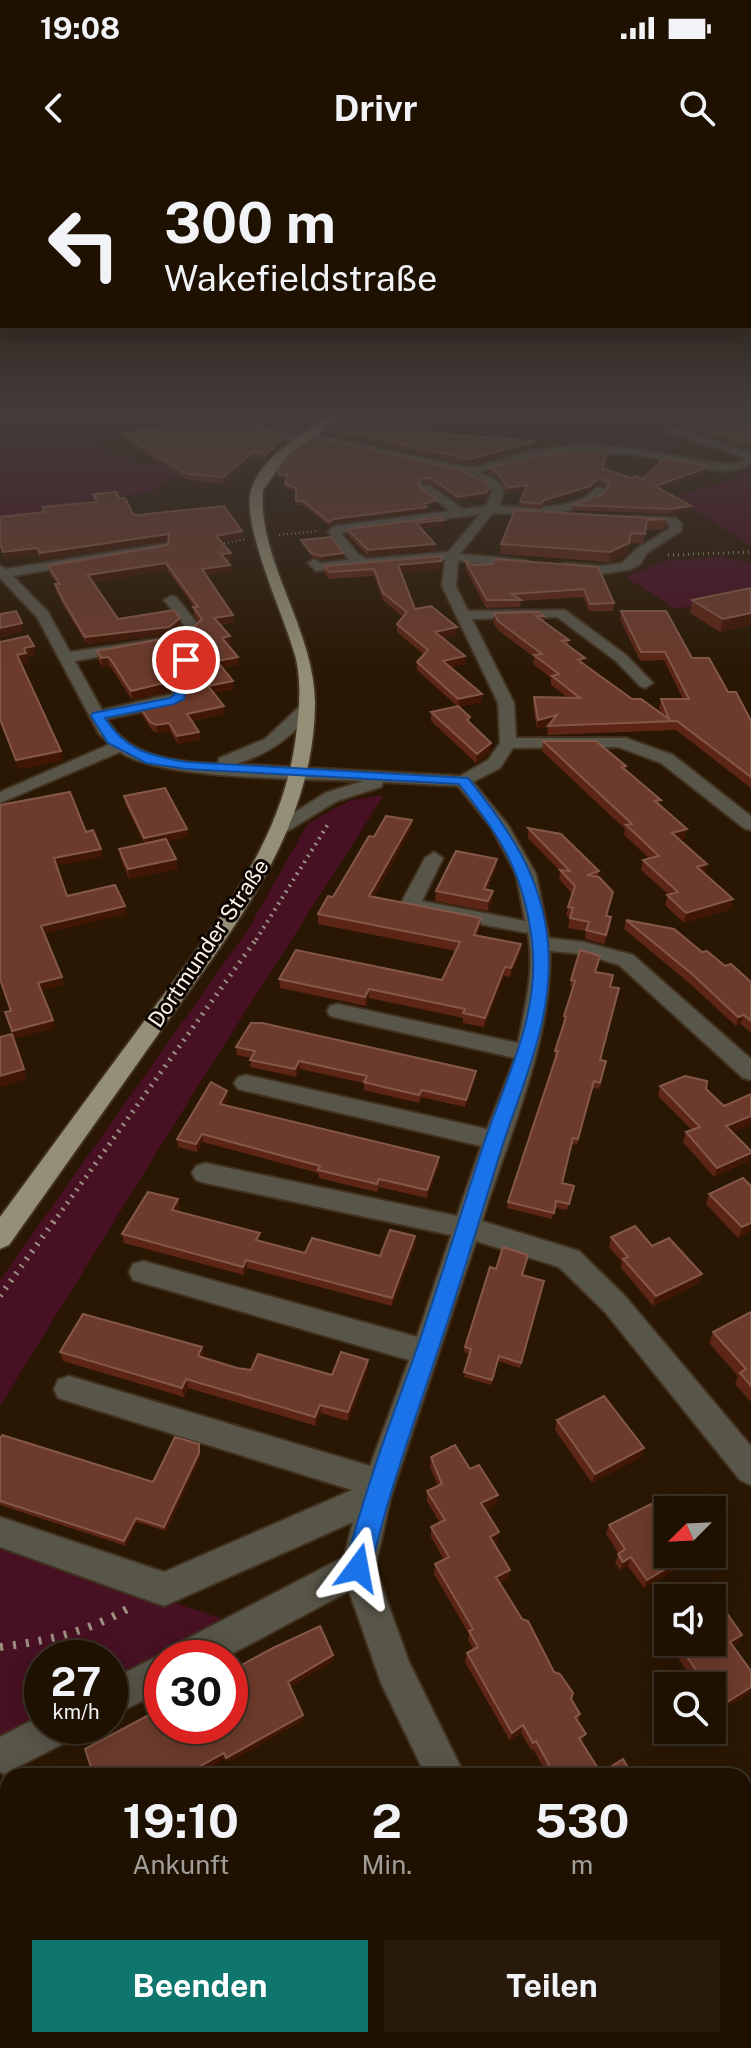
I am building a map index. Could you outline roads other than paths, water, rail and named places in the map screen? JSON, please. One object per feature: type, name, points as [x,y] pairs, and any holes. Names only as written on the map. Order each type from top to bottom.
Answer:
[{"type":"main road","name":"Dortmunder Straße","points":[[0,1238],[226,923],[281,829],[297,773],[306,709],[303,663],[291,614],[262,537],[256,501]]},
{"type":"street","points":[[445,501],[460,512]]},
{"type":"street","points":[[1,573],[31,600],[45,634],[64,658],[107,734],[120,746],[151,760],[204,768],[463,781],[494,764],[508,743],[506,703],[449,586],[452,556],[495,501]]},
{"type":"street","points":[[362,561],[354,558],[334,532],[460,512],[552,511],[580,501]]},
{"type":"street","points":[[488,510],[574,518]]},
{"type":"street","points":[[314,563],[316,567],[452,556],[594,570],[626,566],[636,560],[643,550],[672,535],[676,524],[667,520],[624,519]]},
{"type":"street","points":[[1,573],[164,546]]},
{"type":"street","points":[[64,658],[174,641],[193,627],[171,600]]},
{"type":"street","points":[[463,615],[560,613],[621,658],[645,683]]},
{"type":"street","points":[[97,716],[160,705],[180,696],[187,647],[174,641]]},
{"type":"street","points":[[204,768],[263,751],[277,741],[306,709]]},
{"type":"street","points":[[508,743],[620,742],[667,759],[751,825]]},
{"type":"street","points":[[0,798],[120,746]]},
{"type":"street","points":[[281,829],[331,797],[389,779]]},
{"type":"street","points":[[442,1768],[394,1670],[358,1568],[378,1490],[495,1140],[528,1053],[540,986],[539,936],[526,874],[499,825],[463,781]]},
{"type":"street","points":[[434,858],[410,905],[626,960],[751,1072]]},
{"type":"street","points":[[338,1011],[528,1053]]},
{"type":"street","points":[[246,1083],[495,1140]]},
{"type":"street","points":[[205,1173],[467,1228],[528,1244],[569,1259],[615,1304],[751,1470]]},
{"type":"street","points":[[143,1272],[426,1352]]},
{"type":"street","points":[[69,1389],[378,1490]]},
{"type":"street","points":[[2,1532],[164,1589],[378,1490]]},
{"type":"street","points":[[222,1640],[358,1568]]},
{"type":"street","points":[[4,1755],[25,1744]]}]
